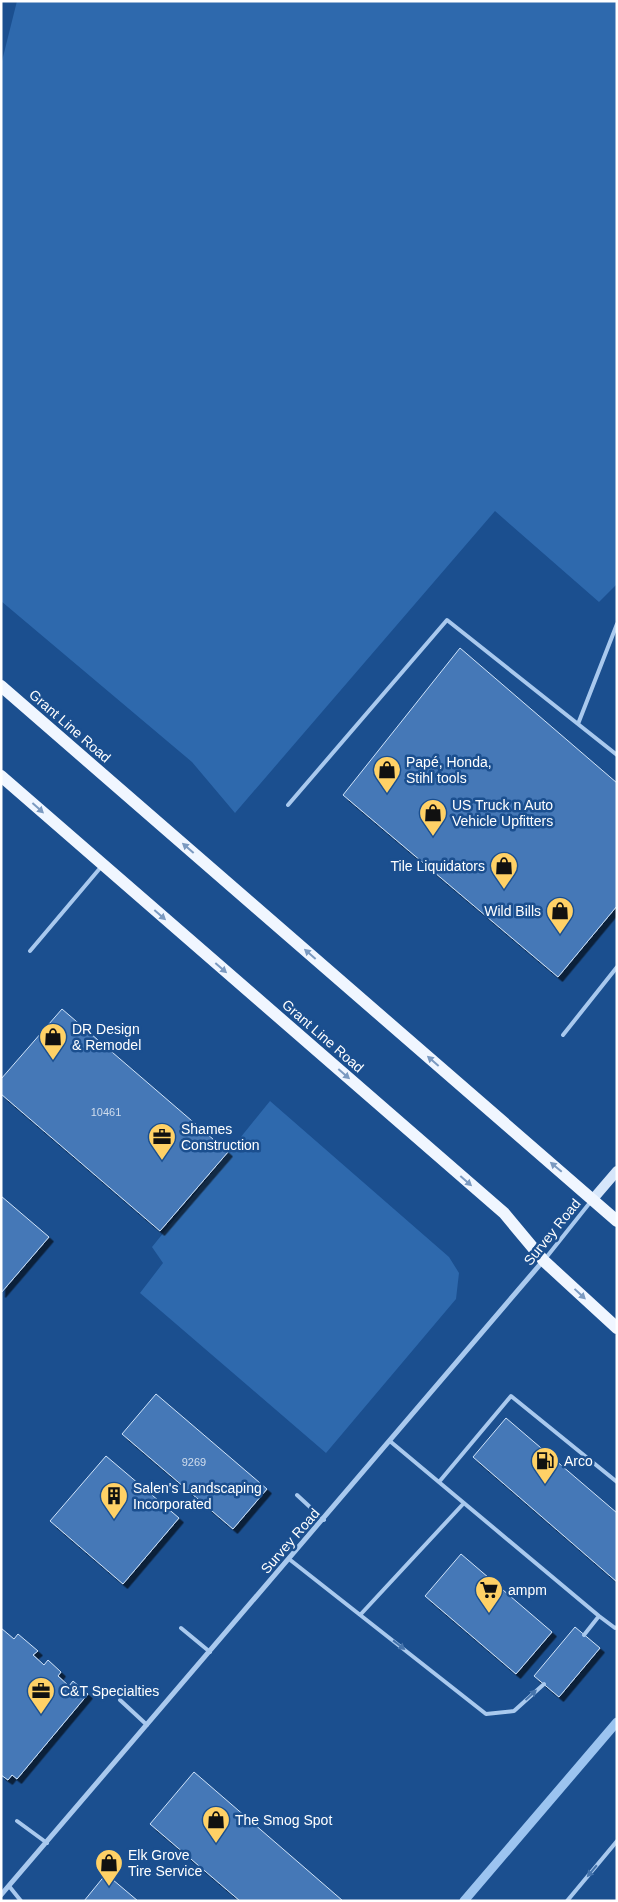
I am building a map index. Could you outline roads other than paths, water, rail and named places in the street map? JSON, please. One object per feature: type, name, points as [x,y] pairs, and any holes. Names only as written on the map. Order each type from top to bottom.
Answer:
[{"type":"main road","name":"Grant Line Road","points":[[1,686],[593,1199],[617,1222]]},
{"type":"main road","name":"Grant Line Road","points":[[1,776],[504,1213],[544,1261],[617,1328]]},
{"type":"main road","points":[[593,1199],[617,1171]]},
{"type":"street","name":"Survey Road","points":[[1,1895],[391,1442],[544,1261]]},
{"type":"lane","points":[[288,805],[447,620],[617,755]]},
{"type":"lane","points":[[578,724],[617,624]]},
{"type":"lane","points":[[30,951],[103,865]]},
{"type":"lane","points":[[563,1036],[617,967]]},
{"type":"lane","name":"Survey Road","points":[[544,1261],[593,1199]]},
{"type":"lane","points":[[439,1482],[511,1396],[617,1482]]},
{"type":"lane","points":[[391,1442],[599,1616],[615,1628],[617,1627]]},
{"type":"lane","points":[[297,1495],[324,1520]]},
{"type":"lane","points":[[361,1614],[464,1503]]},
{"type":"lane","points":[[289,1560],[361,1614],[486,1714],[514,1711],[544,1684]]},
{"type":"lane","points":[[584,1635],[599,1616]]},
{"type":"lane","points":[[181,1628],[210,1652]]},
{"type":"lane","points":[[120,1700],[147,1725]]},
{"type":"lane","points":[[17,1820],[47,1843]]},
{"type":"lane","points":[[567,1901],[617,1841]]},
{"type":"lane","points":[[9,1886],[21,1901]]},
{"type":"waterway","points":[[464,1901],[617,1722]]},
{"type":"place","name":"Papé, Honda, Stihl tools","points":[[387,794]]},
{"type":"place","name":"US Truck n Auto Vehicle Upfitters","points":[[433,837]]},
{"type":"place","name":"Tile Liquidators","points":[[504,890]]},
{"type":"place","name":"Wild Bills","points":[[560,935]]},
{"type":"place","name":"DR Design & Remodel","points":[[53,1061]]},
{"type":"place","name":"Shames Construction","points":[[162,1161]]},
{"type":"place","name":"Arco","points":[[545,1485]]},
{"type":"place","name":"Salen's Landscaping Incorporated","points":[[114,1520]]},
{"type":"place","name":"ampm","points":[[489,1614]]},
{"type":"place","name":"C&T Specialties","points":[[41,1715]]},
{"type":"place","name":"The Smog Spot","points":[[216,1844]]},
{"type":"place","name":"Elk Grove Tire Service","points":[[109,1887]]}]
